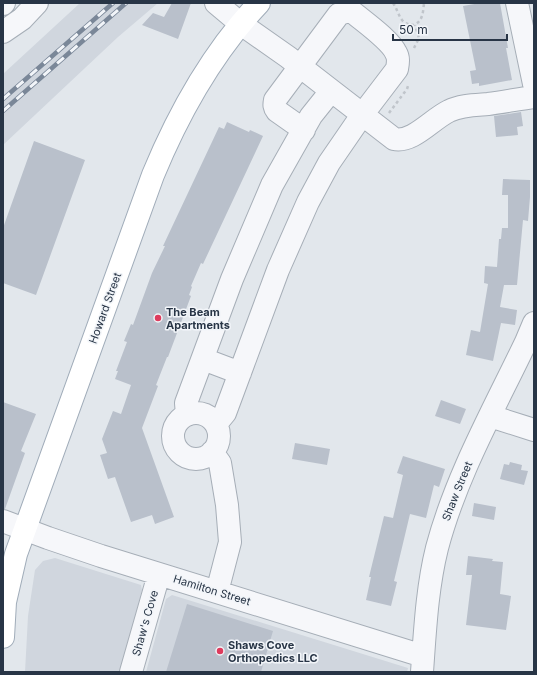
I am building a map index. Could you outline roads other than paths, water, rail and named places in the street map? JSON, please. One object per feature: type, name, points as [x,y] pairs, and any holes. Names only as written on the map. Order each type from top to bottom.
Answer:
[{"type":"main road","name":"Howard Street","points":[[3,637],[5,602],[16,554],[24,529],[153,174],[166,145],[196,88],[213,60],[259,3]]},
{"type":"street","points":[[3,32],[22,19],[37,3]]},
{"type":"street","points":[[216,3],[241,24],[300,66],[394,139],[401,140],[410,138],[440,116],[451,110],[465,106],[534,97]]},
{"type":"street","points":[[517,3],[531,53],[534,84]]},
{"type":"street","points":[[216,424],[225,413],[278,270],[308,202],[329,163],[362,115],[397,69],[397,54],[393,47],[350,11],[339,14],[275,100],[274,104],[277,112],[304,130]]},
{"type":"street","points":[[187,415],[186,403],[232,279],[272,185],[312,116],[331,91]]},
{"type":"street","name":"Shaw Street","points":[[423,664],[431,574],[437,548],[453,499],[534,323]]},
{"type":"street","points":[[203,359],[240,373]]},
{"type":"street","points":[[194,412],[202,413],[209,416],[216,424],[220,435],[218,443],[212,452],[202,458],[187,457],[176,446],[174,432],[176,425],[187,415],[194,412]]},
{"type":"street","points":[[490,416],[534,430]]},
{"type":"street","points":[[212,452],[220,463],[227,505],[230,542],[217,592]]},
{"type":"street","name":"Hamilton Street","points":[[3,521],[74,547],[217,592],[423,664]]},
{"type":"street","name":"Shaw's Cove","points":[[132,672],[159,574]]},
{"type":"railway","points":[[3,99],[113,3]]},
{"type":"railway","points":[[3,111],[126,3]]},
{"type":"place","name":"The Beam Apartments","points":[[158,318]]},
{"type":"place","name":"Shaws Cove Orthopedics LLC","points":[[220,651]]}]
